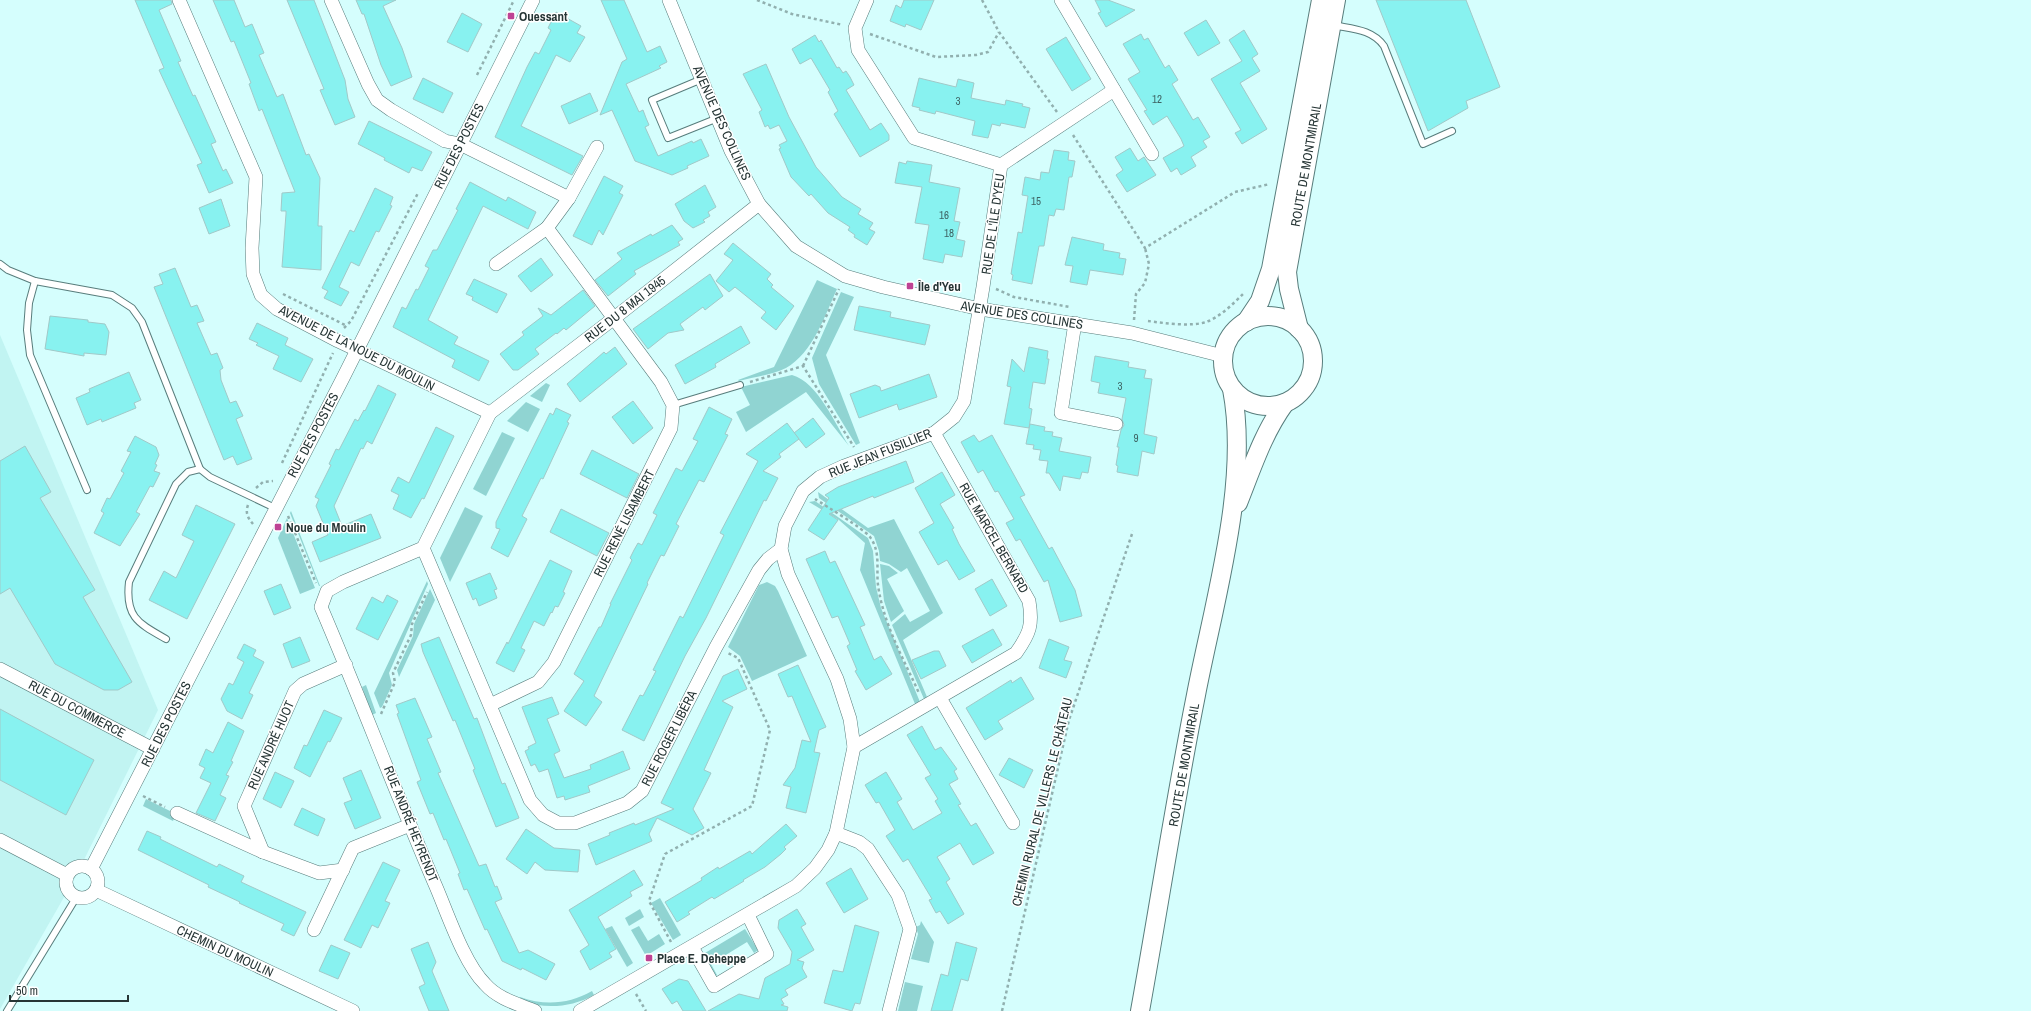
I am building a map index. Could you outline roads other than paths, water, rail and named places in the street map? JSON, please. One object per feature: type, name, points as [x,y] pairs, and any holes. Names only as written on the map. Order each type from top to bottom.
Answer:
[{"type":"main road","name":"ROUTE DE MONTMIRAIL","points":[[1246,322],[1260,301],[1271,269],[1321,0]]},
{"type":"main road","name":"ROUTE DE MONTMIRAIL","points":[[1299,329],[1288,289],[1287,272],[1336,0]]},
{"type":"main road","points":[[1273,316],[1287,320],[1299,329],[1308,341],[1313,355],[1312,370],[1307,384],[1298,395],[1285,403],[1271,407],[1256,405],[1243,399],[1232,388],[1223,368],[1223,356],[1235,331],[1246,322],[1259,317],[1273,316]]},
{"type":"main road","name":"ROUTE DE MONTMIRAIL","points":[[1140,1011],[1196,697],[1231,520],[1238,431],[1232,388]]},
{"type":"main road","name":"ROUTE DE MONTMIRAIL","points":[[1231,520],[1264,436],[1272,420],[1285,403]]},
{"type":"street","name":"AVENUE DE LA NOUE DU MOULIN","points":[[179,0],[256,178],[252,248],[253,274],[261,295],[277,309],[357,350],[490,413]]},
{"type":"street","points":[[331,0],[377,100],[391,110],[445,141],[460,144],[569,198]]},
{"type":"street","name":"RUE DES POSTES","points":[[91,869],[357,350],[533,0]]},
{"type":"street","name":"AVENUE DES COLLINES","points":[[669,0],[731,151],[759,204],[796,246],[845,276],[883,287],[980,309],[1132,333],[1223,356]]},
{"type":"street","name":"RUE DE L'ÎLE D'YEU","points":[[867,0],[855,28],[858,50],[914,138],[1001,165],[980,309]]},
{"type":"street","points":[[1061,0],[1152,154]]},
{"type":"street","points":[[1001,165],[1114,90]]},
{"type":"street","points":[[496,264],[547,228],[569,198],[596,147]]},
{"type":"street","name":"RUE DU 8 MAI 1945","points":[[490,413],[613,319],[759,204]]},
{"type":"street","points":[[547,228],[661,382],[673,405]]},
{"type":"street","name":"RUE JEAN FUSILLIER","points":[[854,747],[850,719],[837,679],[788,574],[781,549],[785,526],[803,491],[820,477],[862,459],[934,433],[954,417],[964,402],[980,309]]},
{"type":"street","points":[[1075,323],[1061,413],[1116,424]]},
{"type":"street","name":"RUE RENÉ LISAMBERT","points":[[490,706],[538,682],[554,662],[671,428],[673,405]]},
{"type":"street","points":[[423,548],[490,413]]},
{"type":"street","name":"RUE MARCEL BERNARD","points":[[854,747],[1016,654],[1028,636],[1032,619],[1029,601],[934,433]]},
{"type":"street","name":"RUE ROGER LIBÉRA","points":[[423,548],[530,800],[543,815],[558,823],[575,822],[627,803],[642,791],[716,647],[758,570],[768,559],[781,549]]},
{"type":"street","name":"RUE ANDRÉ HEYRENDT","points":[[423,548],[343,582],[327,591],[321,607],[464,953],[485,984],[505,1000],[535,1011]]},
{"type":"street","name":"RUE ANDRÉ HUOT","points":[[263,852],[244,806],[295,691],[302,684],[346,665]]},
{"type":"street","name":"RUE DU COMMERCE","points":[[0,669],[153,749]]},
{"type":"street","points":[[940,698],[1013,823]]},
{"type":"street","points":[[580,1011],[628,982],[748,915],[805,879],[828,850],[836,833],[854,747]]},
{"type":"street","points":[[176,812],[263,852],[319,873],[343,870]]},
{"type":"street","points":[[314,930],[353,848],[410,825]]},
{"type":"street","points":[[836,833],[859,842],[868,849],[898,895],[910,929],[888,1011]]},
{"type":"street","points":[[0,840],[67,875]]},
{"type":"street","points":[[86,866],[91,869],[97,876],[96,890],[90,897],[76,898],[68,891],[66,886],[67,875],[75,867],[86,866]]},
{"type":"street","name":"CHEMIN DU MOULIN","points":[[96,890],[353,1011]]},
{"type":"street","points":[[692,947],[714,986],[767,954],[748,915]]},
{"type":"lane","points":[[1331,25],[1364,32],[1379,39],[1384,46],[1423,144],[1452,131]]},
{"type":"lane","points":[[702,79],[652,100],[668,138],[718,118]]},
{"type":"lane","points":[[0,264],[8,270],[35,281],[112,294],[132,308],[142,322],[200,469],[210,477],[275,508]]},
{"type":"lane","points":[[35,281],[29,303],[27,330],[30,355],[87,490]]},
{"type":"lane","points":[[673,405],[740,385]]},
{"type":"lane","points":[[166,639],[140,625],[130,610],[127,598],[130,582],[176,484],[188,472],[200,469]]},
{"type":"lane","points":[[7,1011],[76,898]]},
{"type":"place","name":"Ouessant","points":[[511,16]]},
{"type":"place","name":"Île d'Yeu","points":[[910,286]]},
{"type":"place","name":"Noue du Moulin","points":[[278,527]]},
{"type":"place","name":"Place E. Deheppe","points":[[649,958]]}]
